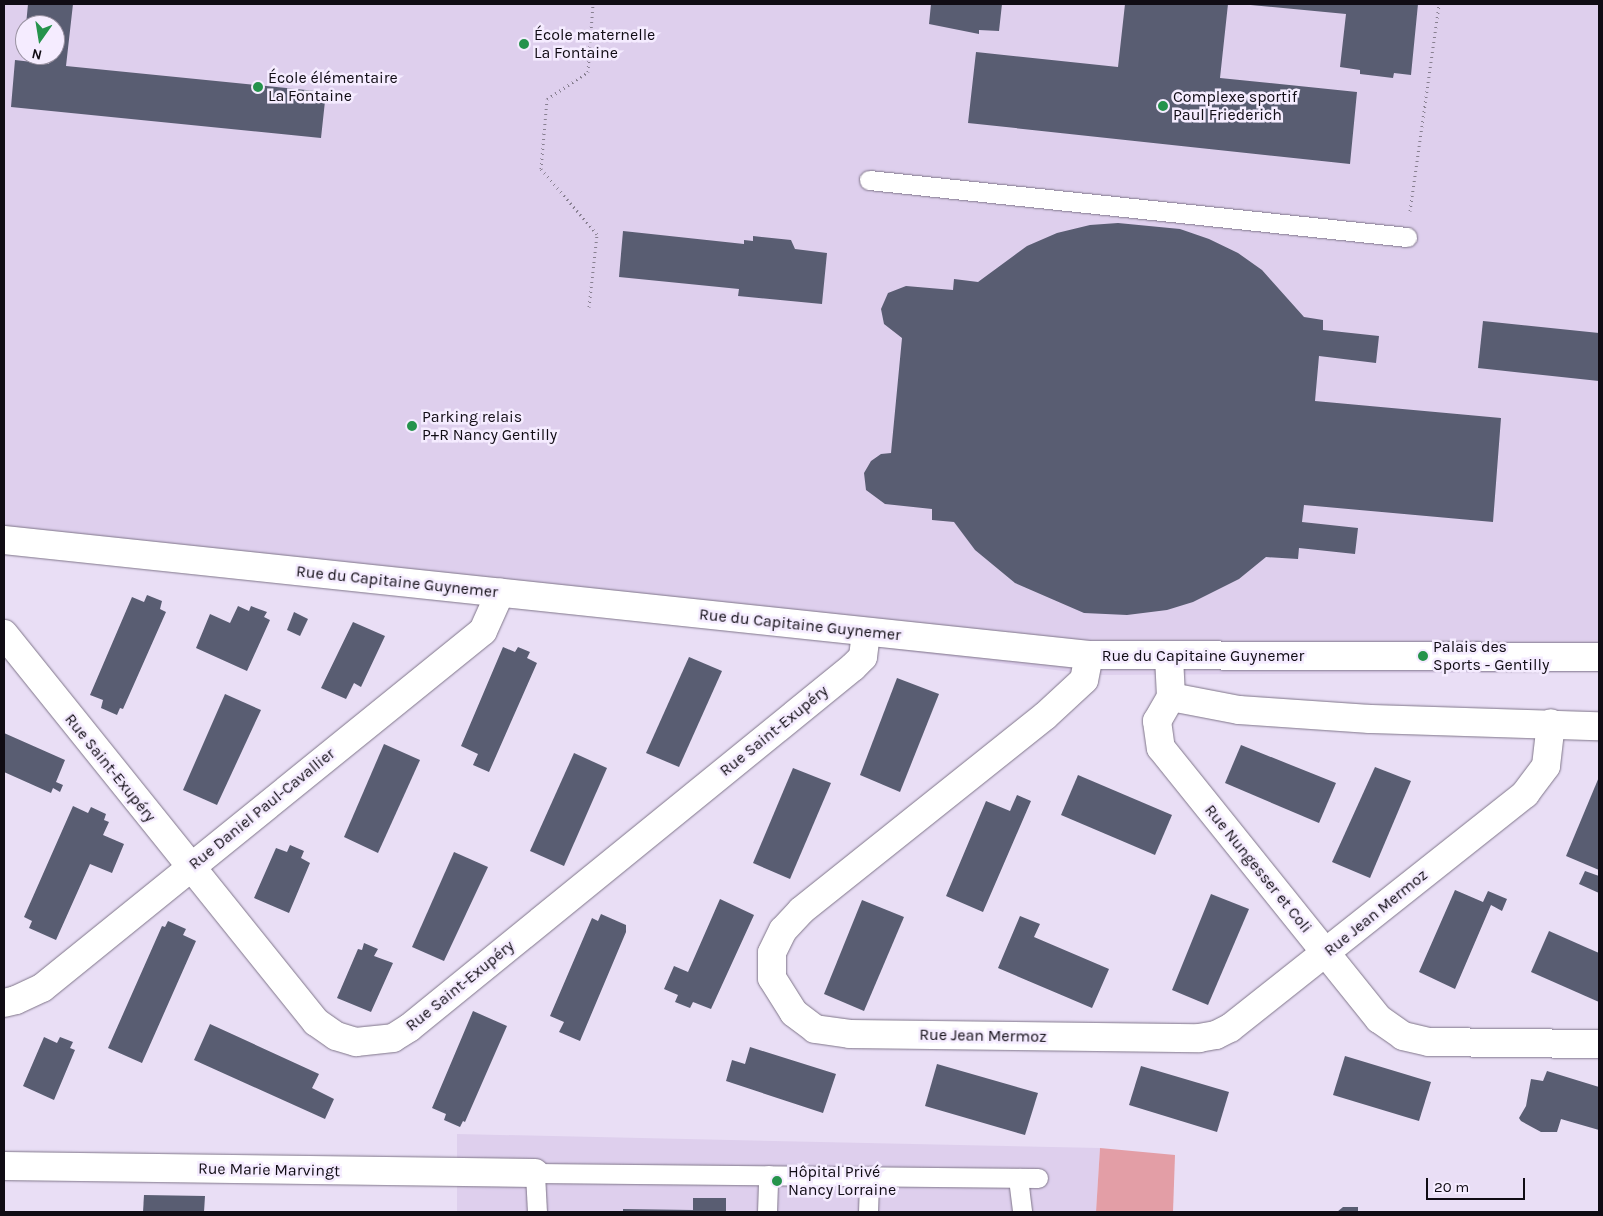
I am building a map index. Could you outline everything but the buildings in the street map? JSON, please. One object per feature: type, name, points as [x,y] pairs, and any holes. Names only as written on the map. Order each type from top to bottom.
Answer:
[{"type":"street","name":"Rue du Capitaine Guynemer","points":[[4,540],[1089,655],[1599,657]]},
{"type":"street","name":"Rue Daniel Paul-Cavallier","points":[[4,1002],[16,1000],[42,988],[483,631],[500,593]]},
{"type":"street","name":"Rue Saint-Exupéry","points":[[4,634],[190,868],[316,1022],[336,1036],[356,1042],[393,1038],[853,667],[863,657],[866,632]]},
{"type":"street","name":"Rue Jean Mermoz","points":[[1089,655],[1084,680],[1045,716],[801,911],[783,930],[772,953],[772,978],[794,1013],[815,1029],[850,1034],[1199,1038],[1230,1028],[1525,794],[1546,766],[1551,723]]},
{"type":"street","points":[[1169,656],[1171,697],[1238,710],[1370,719],[1551,723],[1599,726]]},
{"type":"street","name":"Rue Nungesser et Coli","points":[[1171,697],[1157,721],[1161,748],[1379,1019],[1403,1036],[1429,1042],[1599,1044]]},
{"type":"street","name":"Rue Marie Marvingt","points":[[4,1166],[535,1173]]},
{"type":"lane","points":[[869,180],[1407,237]]},
{"type":"lane","points":[[537,1212],[535,1173],[1038,1178]]},
{"type":"lane","points":[[767,1212],[768,1175]]},
{"type":"lane","points":[[868,1212],[869,1176]]},
{"type":"lane","points":[[1018,1178],[1022,1212]]},
{"type":"path","points":[[589,308],[597,234],[541,169],[547,99],[588,72],[593,4]]},
{"type":"path","points":[[1407,237],[1438,4]]},
{"type":"shaded area","points":[[4,4],[1599,4],[1599,672],[1094,675],[4,536]]},
{"type":"shaded area","name":"Hôpital Privé Nancy Lorraine","points":[[457,1134],[1100,1148],[1096,1212],[457,1212]]},
{"type":"shaded area","points":[[1100,1148],[1175,1155],[1173,1212],[1096,1212]]},
{"type":"place","name":"École maternelle La Fontaine","points":[[524,44]]},
{"type":"place","name":"École élémentaire La Fontaine","points":[[258,87]]},
{"type":"place","name":"Complexe sportif Paul Friederich","points":[[1163,106]]},
{"type":"place","name":"Parking relais P+R Nancy Gentilly","points":[[412,426]]},
{"type":"place","name":"Palais des Sports - Gentilly","points":[[1423,656]]},
{"type":"place","name":"Hôpital Privé Nancy Lorraine","points":[[777,1181]]}]
